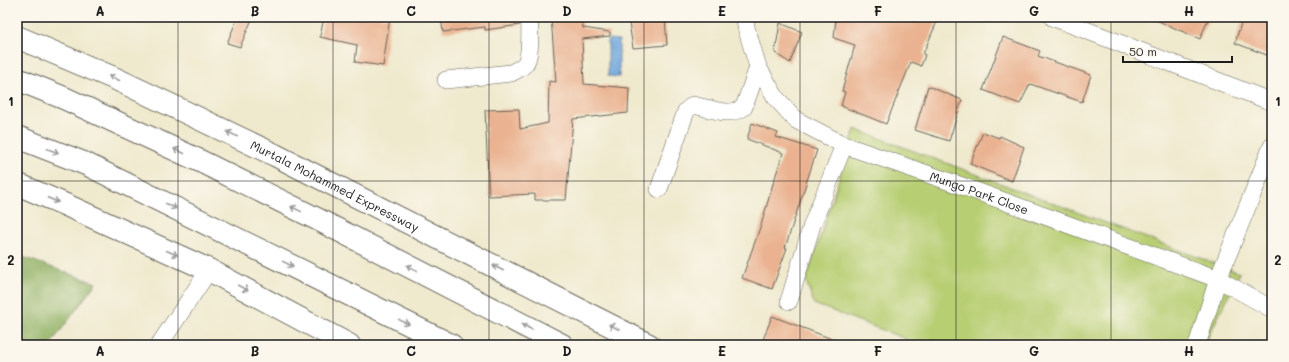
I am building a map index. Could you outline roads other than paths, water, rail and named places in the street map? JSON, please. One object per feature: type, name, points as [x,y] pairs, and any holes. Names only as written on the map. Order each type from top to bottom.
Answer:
[{"type":"highway","name":"Murtala Mohammed Expressway","points":[[17,37],[116,79],[229,132],[649,345]]},
{"type":"highway","points":[[17,79],[64,98],[198,160],[315,218],[562,345]]},
{"type":"highway","points":[[17,137],[93,167],[451,345]]},
{"type":"highway","points":[[17,184],[209,270],[349,345]]},
{"type":"street","points":[[446,80],[511,72],[521,68],[526,63],[529,54],[530,17]]},
{"type":"street","name":"Mungo Park Close","points":[[745,17],[746,27],[758,67],[776,98],[796,120],[844,145],[962,186],[1218,279],[1272,309]]},
{"type":"street","points":[[1052,17],[1272,102]]},
{"type":"street","points":[[659,189],[686,111],[693,105],[731,113],[738,112],[744,108],[758,67]]},
{"type":"street","points":[[789,301],[812,224],[844,145]]},
{"type":"street","points":[[1197,345],[1218,279],[1272,146]]},
{"type":"street","points":[[159,345],[209,270]]},
{"type":"water","points":[[608,39],[619,40],[619,77],[608,76]]}]
